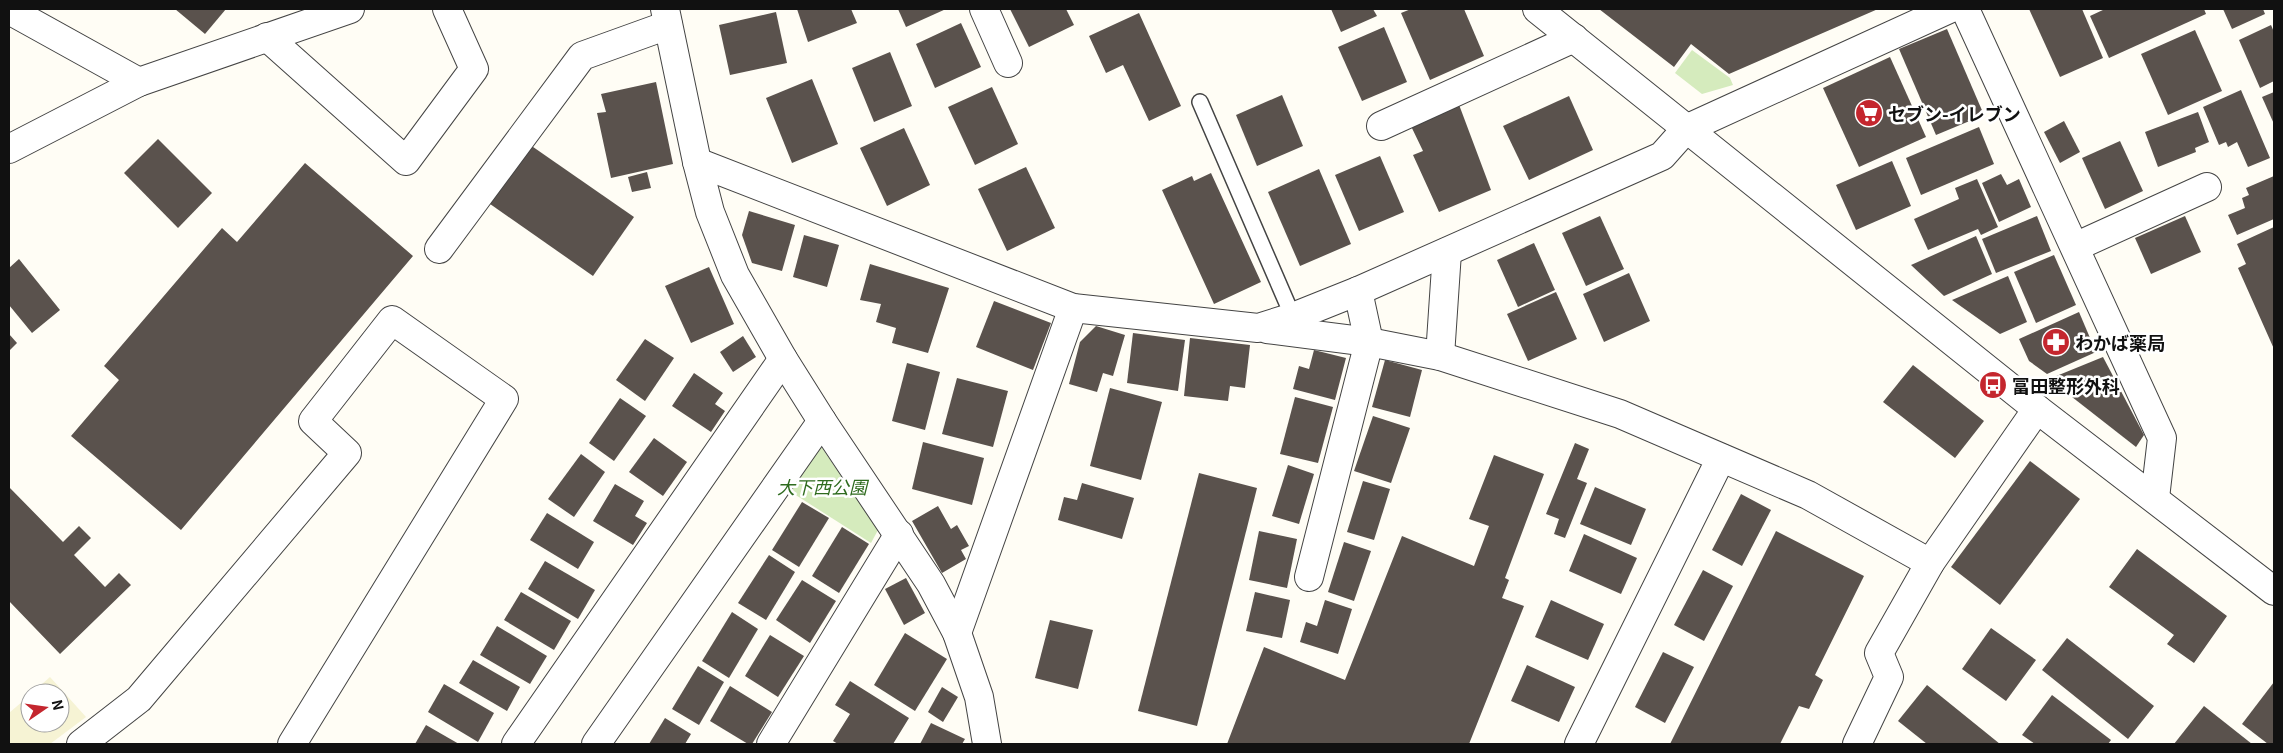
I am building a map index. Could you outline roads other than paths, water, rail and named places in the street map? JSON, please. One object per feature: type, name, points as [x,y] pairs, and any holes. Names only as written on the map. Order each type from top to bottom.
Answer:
[{"type":"street","points":[[9,149],[139,82],[350,9]]},
{"type":"street","points":[[267,37],[406,161],[474,69],[447,9]]},
{"type":"street","points":[[984,9],[1008,63]]},
{"type":"street","points":[[1538,9],[1686,130],[2037,409],[2273,589]]},
{"type":"street","points":[[1258,328],[1294,317],[1358,292],[1662,156],[1686,130],[1949,9]]},
{"type":"street","points":[[1965,9],[2162,438],[2155,498]]},
{"type":"street","points":[[11,10],[139,82]]},
{"type":"street","points":[[439,249],[582,56],[667,17],[697,162],[710,212],[735,275],[783,359],[822,421],[931,584],[957,633],[979,697],[988,744]]},
{"type":"street","points":[[1381,126],[1574,38]]},
{"type":"street","points":[[697,162],[1073,308],[1369,342],[1440,356],[1620,414],[1808,495],[1930,562]]},
{"type":"street","points":[[2075,248],[2207,187]]},
{"type":"street","points":[[1440,356],[1447,252]]},
{"type":"street","points":[[1309,577],[1369,342],[1358,292]]},
{"type":"street","points":[[957,633],[1073,308]]},
{"type":"street","points":[[81,744],[139,699],[347,453],[313,421],[392,320],[504,398],[292,744]]},
{"type":"street","points":[[516,744],[783,359]]},
{"type":"street","points":[[1857,744],[1889,677],[1879,654],[1930,562],[2037,409]]},
{"type":"street","points":[[596,744],[822,421]]},
{"type":"street","points":[[1580,744],[1722,458]]},
{"type":"street","points":[[771,744],[898,534]]},
{"type":"lane","points":[[1200,102],[1294,317]]},
{"type":"place","name":"セブン-イレブン","points":[[1869,113]]},
{"type":"place","name":"わかば薬局","points":[[2056,342]]},
{"type":"place","name":"冨田整形外科","points":[[1993,385]]},
{"type":"park label","name":"大下西公園","points":[[822,486]]}]
